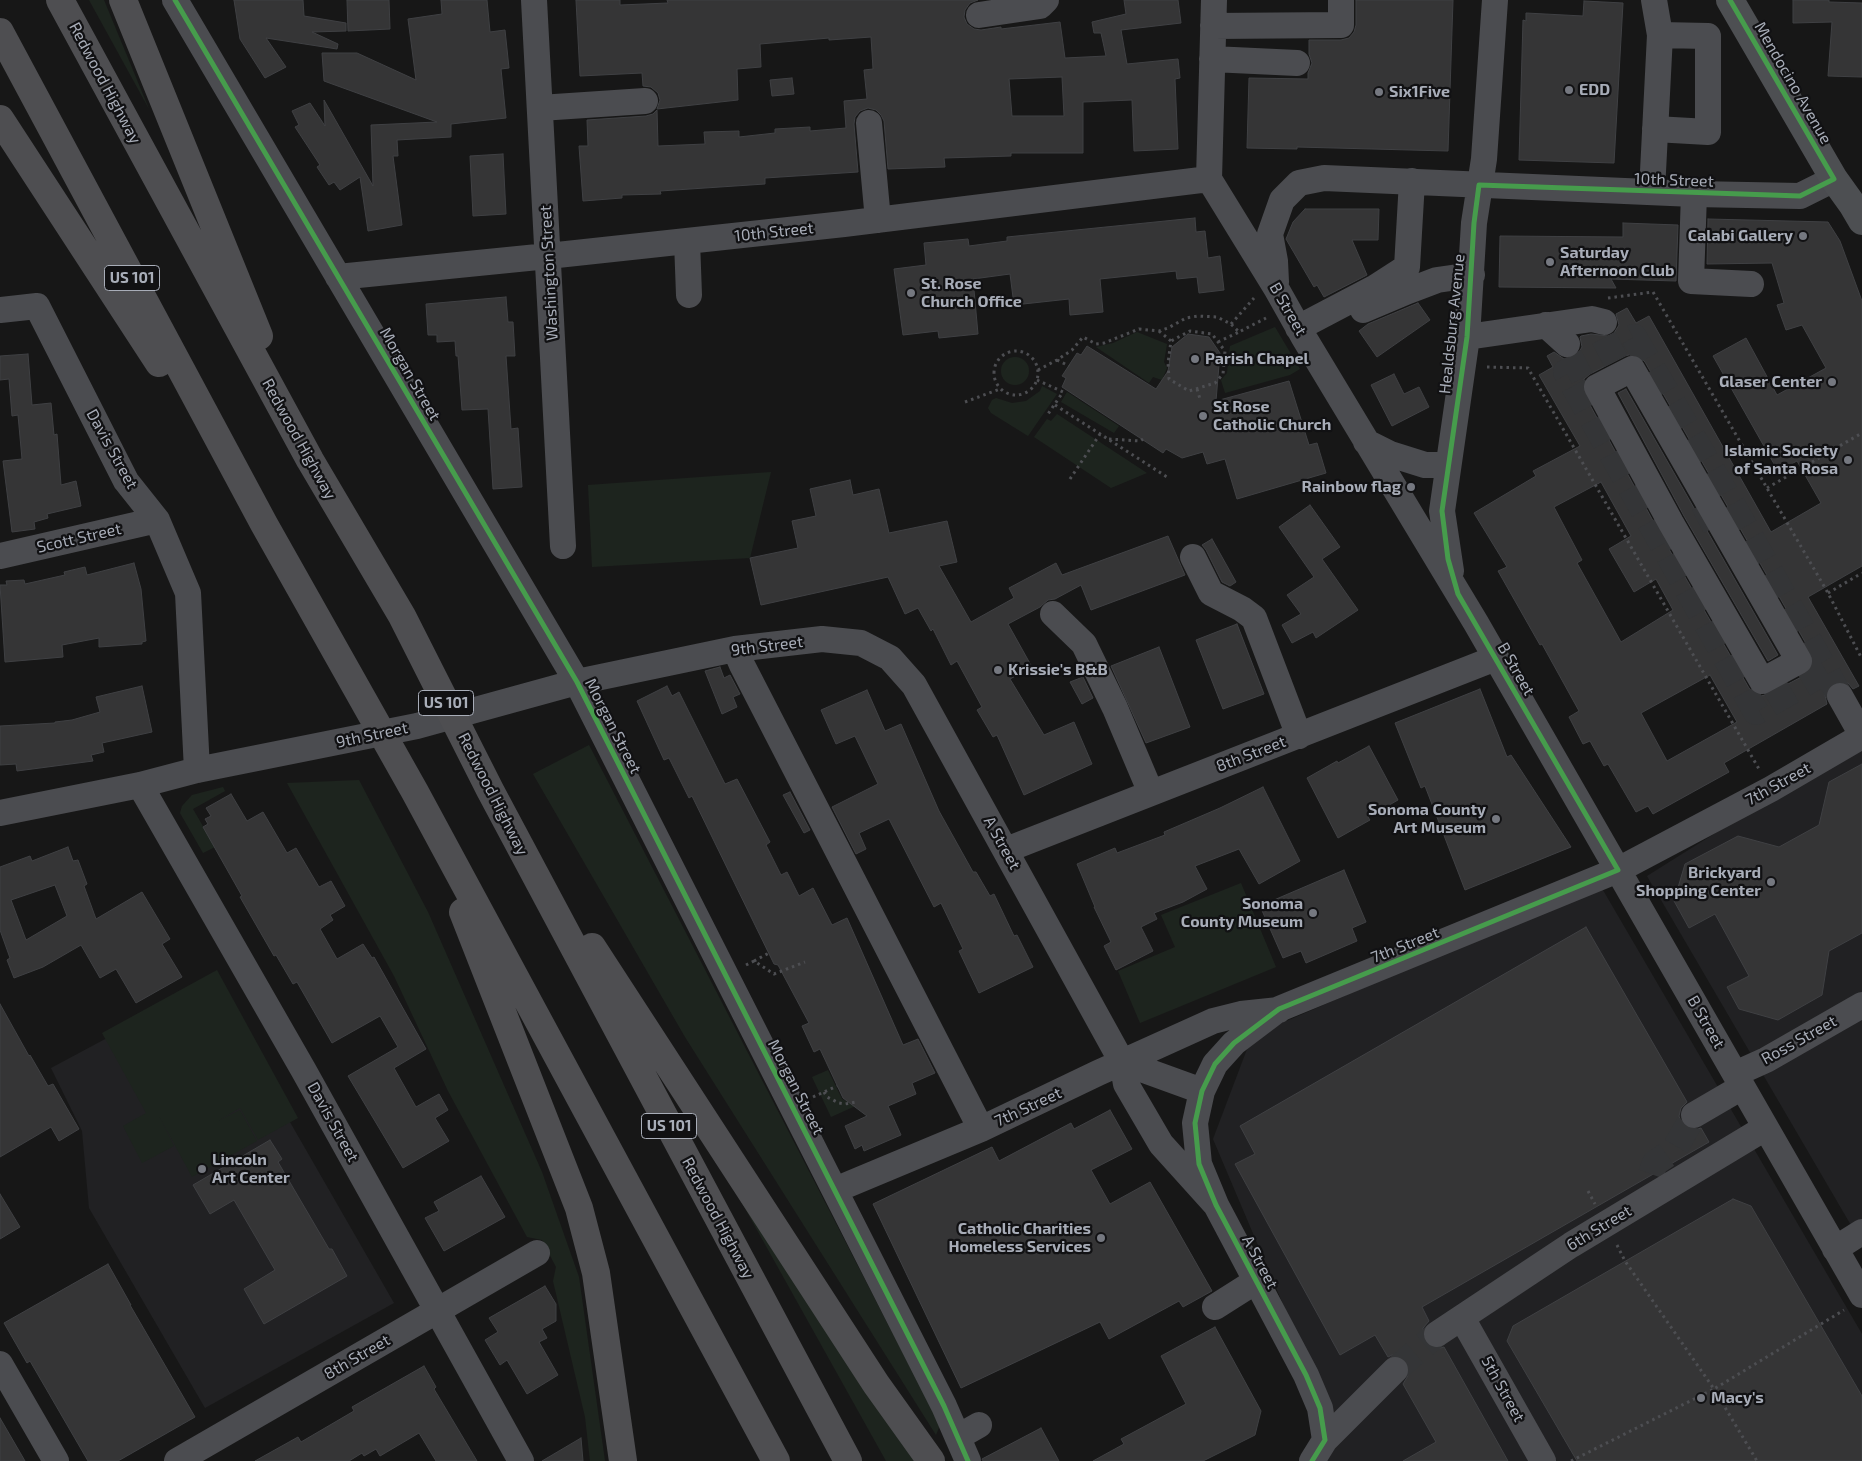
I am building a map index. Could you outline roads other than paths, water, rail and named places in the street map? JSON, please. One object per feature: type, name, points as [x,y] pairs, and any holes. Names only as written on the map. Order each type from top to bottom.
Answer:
[{"type":"highway","name":"Redwood Highway","points":[[60,0],[310,460],[402,616],[490,790],[848,1461]]},
{"type":"highway","points":[[124,0],[310,460]]},
{"type":"highway","name":"US 101","points":[[0,32],[264,524],[415,792],[776,1461]]},
{"type":"highway","points":[[0,119],[264,524]]},
{"type":"highway","points":[[490,790],[876,1384],[931,1461]]},
{"type":"highway","points":[[415,792],[579,1208],[596,1273],[623,1461]]},
{"type":"main road","name":"Mendocino Avenue","points":[[1734,8],[1834,179],[1862,221]]},
{"type":"street","name":"Morgan Street","points":[[175,0],[576,682],[944,1406],[968,1431],[968,1461]]},
{"type":"street","name":"Washington Street","points":[[534,0],[563,546]]},
{"type":"street","points":[[979,15],[1040,6],[1046,0]]},
{"type":"street","points":[[1209,180],[1214,0]]},
{"type":"street","points":[[1213,26],[1341,24],[1341,0]]},
{"type":"street","name":"Healdsburg Avenue","points":[[1447,465],[1466,337],[1472,276],[1474,223],[1484,159],[1495,0]]},
{"type":"street","points":[[1652,191],[1660,35],[1654,0]]},
{"type":"street","points":[[1660,35],[1708,36],[1719,27],[1734,8]]},
{"type":"street","points":[[1655,129],[1708,132],[1708,36]]},
{"type":"street","points":[[1212,59],[1298,63]]},
{"type":"street","points":[[540,108],[645,101]]},
{"type":"street","points":[[869,123],[878,220]]},
{"type":"street","name":"10th Street","points":[[1266,292],[1275,261],[1270,234],[1282,200],[1299,183],[1324,178],[1694,194],[1800,196],[1834,179]]},
{"type":"street","name":"10th Street","points":[[338,277],[686,241],[845,233],[878,220],[1209,180]]},
{"type":"street","name":"B Street","points":[[1209,180],[1266,292],[1300,332],[1458,594],[1862,1295]]},
{"type":"street","points":[[1300,332],[1407,267],[1412,181]]},
{"type":"street","points":[[1694,194],[1691,281],[1751,284]]},
{"type":"street","points":[[686,241],[688,295]]},
{"type":"street","points":[[1300,332],[1437,280],[1472,276]]},
{"type":"street","name":"Davis Street","points":[[0,310],[37,306],[126,481],[157,520],[188,593],[197,770]]},
{"type":"street","points":[[1466,337],[1592,319],[1605,310]]},
{"type":"street","points":[[1546,325],[1567,344]]},
{"type":"street","points":[[1632,369],[1799,661],[1762,681],[1682,518],[1597,386],[1632,369]]},
{"type":"street","points":[[1366,442],[1407,460],[1425,464],[1447,465]]},
{"type":"street","name":"B Street","points":[[1447,465],[1442,510],[1448,559],[1458,594]]},
{"type":"street","name":"Scott Street","points":[[0,556],[157,520]]},
{"type":"street","points":[[1193,557],[1211,592],[1254,618],[1299,736]]},
{"type":"street","points":[[1053,614],[1084,644],[1115,708],[1151,794]]},
{"type":"street","name":"9th Street","points":[[0,814],[140,785],[197,770],[417,726],[576,682],[735,649],[822,638],[861,643]]},
{"type":"street","name":"A Street","points":[[861,643],[890,658],[914,684],[1122,1062],[1126,1084],[1161,1144],[1216,1205]]},
{"type":"street","points":[[735,649],[981,1129]]},
{"type":"street","name":"8th Street","points":[[1006,850],[1496,658]]},
{"type":"street","points":[[1840,696],[1862,735]]},
{"type":"street","name":"7th Street","points":[[1202,1091],[1215,1064],[1234,1043],[1279,1010],[1618,870],[1771,789],[1862,735]]},
{"type":"street","name":"Davis Street","points":[[140,785],[311,1067],[438,1311],[521,1461]]},
{"type":"street","name":"Ross Street","points":[[1694,1115],[1766,1060],[1862,1005]]},
{"type":"street","name":"7th Street","points":[[835,1190],[981,1129],[1213,1021],[1241,1014],[1279,1010]]},
{"type":"street","points":[[1122,1062],[1202,1091]]},
{"type":"street","name":"A Street","points":[[1202,1091],[1194,1124],[1198,1164],[1216,1205],[1320,1408],[1318,1450]]},
{"type":"street","name":"6th Street","points":[[1437,1334],[1571,1245],[1655,1184],[1765,1128]]},
{"type":"street","points":[[1835,1249],[1862,1232]]},
{"type":"street","name":"8th Street","points":[[177,1461],[537,1253]]},
{"type":"street","points":[[1215,1307],[1256,1280]]},
{"type":"street","name":"5th Street","points":[[1462,1318],[1543,1461]]},
{"type":"street","points":[[0,1366],[56,1461]]},
{"type":"street","points":[[1318,1450],[1395,1370]]},
{"type":"tunnel","points":[[1826,671],[1756,712],[1566,372],[1634,337],[1732,504],[1826,671],[1840,696]]},
{"type":"tunnel","points":[[1663,539],[1732,504]]},
{"type":"tunnel","points":[[1651,1174],[1655,1163],[1674,1150],[1694,1115]]},
{"type":"tunnel","points":[[1395,1370],[1437,1334]]},
{"type":"place","name":"EDD","points":[[1569,90]]},
{"type":"place","name":"Six1Five","points":[[1379,92]]},
{"type":"place","name":"Calabi Gallery","points":[[1803,236]]},
{"type":"place","name":"Saturday Afternoon Club","points":[[1550,262]]},
{"type":"place","name":"St. Rose Church Office","points":[[911,293]]},
{"type":"place","name":"Parish Chapel","points":[[1195,359]]},
{"type":"place","name":"Glaser Center","points":[[1832,382]]},
{"type":"place","name":"St Rose Catholic Church","points":[[1203,416]]},
{"type":"place","name":"Islamic Society of Santa Rosa","points":[[1848,460]]},
{"type":"place","name":"Rainbow flag","points":[[1411,487]]},
{"type":"place","name":"Krissie's B&B","points":[[998,670]]},
{"type":"place","name":"Sonoma County Art Museum","points":[[1496,819]]},
{"type":"place","name":"Brickyard Shopping Center","points":[[1771,882]]},
{"type":"place","name":"Sonoma County Museum","points":[[1313,913]]},
{"type":"place","name":"Lincoln Art Center","points":[[202,1169]]},
{"type":"place","name":"Catholic Charities Homeless Services","points":[[1101,1238]]},
{"type":"place","name":"Macy's","points":[[1701,1398]]}]
